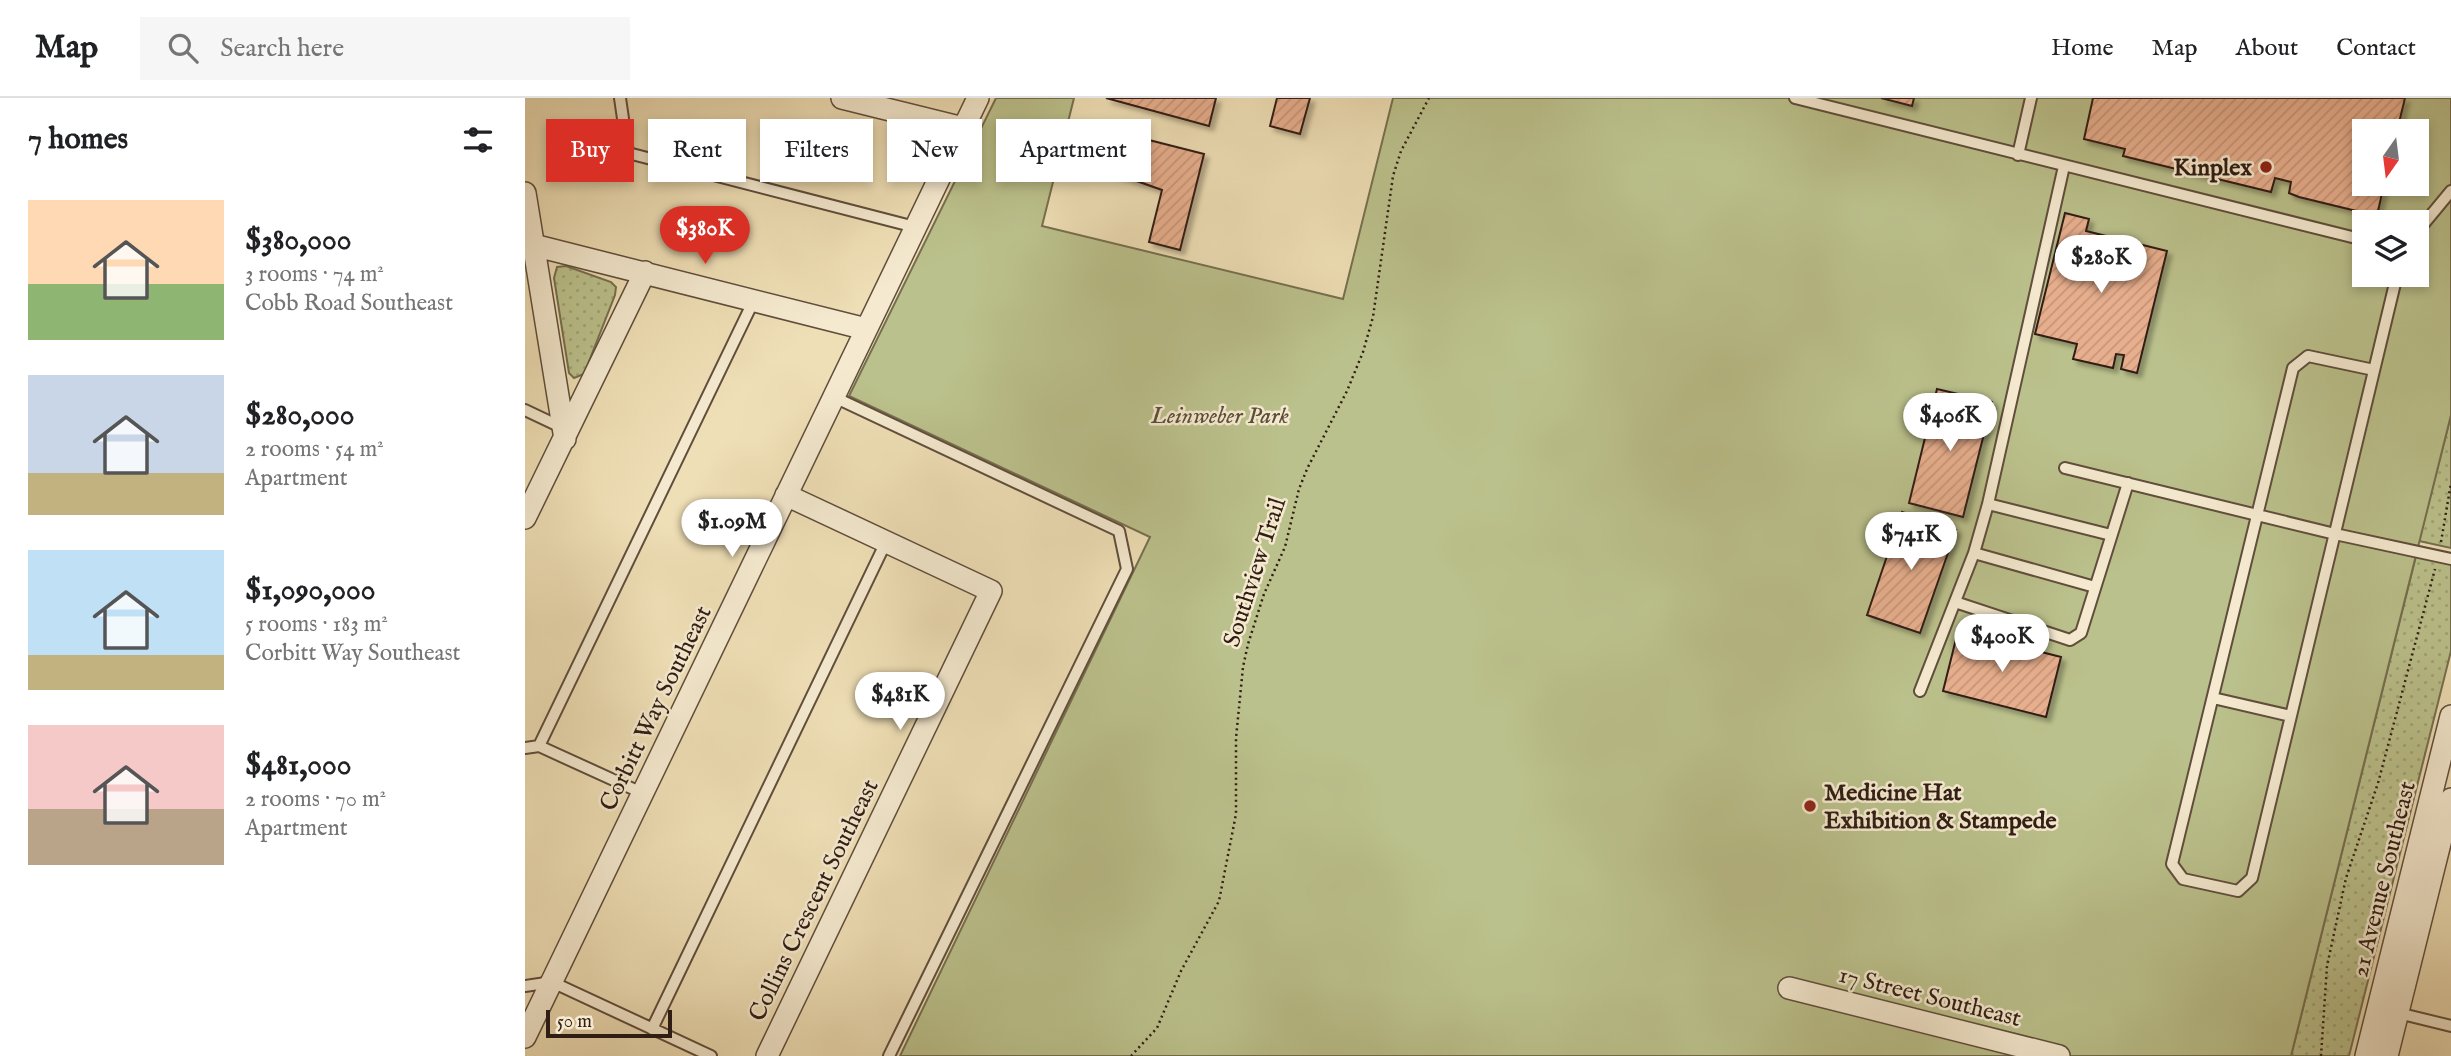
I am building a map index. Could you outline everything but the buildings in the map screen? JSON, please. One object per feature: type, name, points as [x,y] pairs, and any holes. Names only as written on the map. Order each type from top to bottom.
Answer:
[{"type":"street","points":[[842,98],[927,119]]},
{"type":"street","name":"Corbitt Way Southeast","points":[[968,119],[978,98]]},
{"type":"street","name":"Corbitt Way Southeast","points":[[525,1037],[937,182]]},
{"type":"street","points":[[525,194],[564,433]]},
{"type":"street","points":[[533,245],[866,329]]},
{"type":"street","points":[[525,518],[564,433],[645,272]]},
{"type":"street","name":"Collins Crescent Southeast","points":[[767,1056],[991,591],[786,495]]},
{"type":"street","name":"21 Avenue Southeast","points":[[2366,1056],[2451,716]]},
{"type":"street","name":"21 Avenue Southeast","points":[[2387,1056],[2451,799]]},
{"type":"street","name":"17 Street Southeast","points":[[1789,988],[2059,1056]]},
{"type":"lane","points":[[620,98],[628,153],[915,227]]},
{"type":"lane","points":[[1795,98],[2352,237]]},
{"type":"lane","points":[[2018,155],[2031,98]]},
{"type":"lane","points":[[1920,691],[1974,553],[1988,504],[2064,166]]},
{"type":"lane","points":[[2429,215],[2451,191]]},
{"type":"lane","points":[[2374,370],[2308,356],[2293,368],[2172,864],[2183,879],[2238,891],[2252,878],[2394,287]]},
{"type":"lane","points":[[539,746],[754,300]]},
{"type":"lane","points":[[834,397],[1119,531],[1127,569],[889,1056]]},
{"type":"lane","points":[[525,410],[564,433]]},
{"type":"lane","points":[[2065,468],[2335,534],[2451,559]]},
{"type":"lane","points":[[1955,602],[2070,640],[2081,632],[2128,484]]},
{"type":"lane","points":[[1988,504],[2111,535]]},
{"type":"lane","points":[[652,1029],[886,542]]},
{"type":"lane","points":[[1974,553],[2095,587]]},
{"type":"lane","points":[[2213,698],[2291,716]]},
{"type":"lane","points":[[525,748],[539,746],[642,793]]},
{"type":"lane","points":[[525,986],[552,982],[711,1056]]},
{"type":"lane","points":[[2398,1013],[2451,1026]]},
{"type":"path","name":"Southview Trail","points":[[1131,1056],[1157,1028],[1181,971],[1219,901],[1236,814],[1236,738],[1248,644],[1264,594],[1285,547],[1299,489],[1363,352],[1373,317],[1393,176],[1401,151],[1429,98]]},
{"type":"path","points":[[2321,1056],[2327,966],[2346,877],[2378,783],[2438,556],[2451,483]]},
{"type":"green space","name":"Medicine Hat Exhibition & Stampede","points":[[996,98],[1074,98],[1069,119],[996,119],[996,182],[1053,182],[1042,226],[1343,299],[1393,98],[2451,98],[2451,415],[2291,1056],[900,1056],[1150,537],[849,396],[955,182],[982,182],[982,126]]},
{"type":"green space","points":[[566,266],[611,282],[616,287],[584,374],[574,378],[569,373],[554,278],[557,267]]},
{"type":"green space","points":[[2451,415],[2451,548],[2419,541]]},
{"type":"green space","points":[[2416,556],[2451,564],[2451,651],[2349,1056],[2291,1056]]},
{"type":"place","name":"Kinplex","points":[[2266,167]]},
{"type":"place","name":"Medicine Hat Exhibition & Stampede","points":[[1810,806]]},
{"type":"park label","name":"Leinweber Park","points":[[1220,415]]}]
